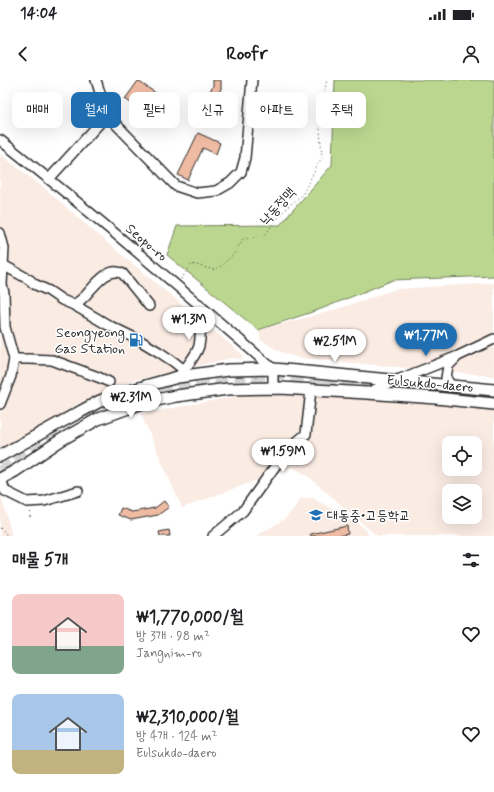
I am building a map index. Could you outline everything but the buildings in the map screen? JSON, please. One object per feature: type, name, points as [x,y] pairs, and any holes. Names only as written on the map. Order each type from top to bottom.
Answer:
[{"type":"main road","name":"Eulsukdo-daero","points":[[0,456],[100,401],[181,374],[228,370],[273,369],[494,390]]},
{"type":"main road","name":"Eulsukdo-daero","points":[[0,479],[98,419],[142,403],[176,396],[228,389],[273,388],[367,393],[494,404]]},
{"type":"street","points":[[96,80],[100,92]]},
{"type":"street","points":[[120,128],[176,186],[196,193],[216,191],[230,182],[241,172],[245,158],[252,80]]},
{"type":"street","points":[[49,179],[95,128]]},
{"type":"street","name":"Seopo-ro","points":[[0,140],[177,286],[273,369]]},
{"type":"street","points":[[0,233],[4,248],[2,285],[4,293],[5,327],[14,360],[12,376],[1,401]]},
{"type":"street","points":[[3,265],[62,300],[74,305],[159,352],[174,362],[181,374],[193,358],[199,346],[201,325],[198,304]]},
{"type":"street","points":[[74,305],[85,296],[95,283],[106,275],[119,272],[123,274],[149,306]]},
{"type":"street","points":[[367,393],[458,356],[494,339]]},
{"type":"street","points":[[451,386],[446,378],[448,366],[458,356]]},
{"type":"street","points":[[14,360],[52,360],[98,376],[109,382]]},
{"type":"street","points":[[273,369],[273,388]]},
{"type":"street","points":[[213,536],[243,511],[286,451],[306,434],[311,390]]},
{"type":"street","points":[[0,479],[5,492],[27,502],[44,501],[78,491]]},
{"type":"path","name":"낙동정맥","points":[[177,286],[192,264],[214,270],[220,267],[234,254],[242,238],[265,235],[285,209],[302,195],[322,157],[320,116],[326,80]]},
{"type":"path","points":[[0,528],[8,536]]},
{"type":"shaded area","points":[[0,154],[43,187],[99,236],[243,355],[242,359],[231,358],[135,380],[116,387],[74,406],[0,450]]},
{"type":"shaded area","points":[[494,283],[494,376],[300,358],[279,351],[261,340],[258,330],[328,312],[396,289]]},
{"type":"shaded area","points":[[325,394],[494,408],[494,536],[377,536],[308,476],[292,467],[182,508],[141,414],[244,395]]},
{"type":"shaded area","points":[[0,492],[12,536],[0,536]]},
{"type":"shaded area","name":"대동중•고등학교","points":[[301,498],[312,498],[358,523],[366,530],[369,536],[256,536],[285,519]]},
{"type":"green space","points":[[335,80],[494,80],[494,276],[393,280],[321,309],[258,330],[167,255],[177,226],[280,225],[332,165],[333,128],[366,128],[366,92],[335,92]]},
{"type":"tunnel","points":[[88,420],[113,405],[136,398],[158,393],[232,382],[282,381],[331,386]]},
{"type":"tunnel","points":[[323,381],[494,396]]},
{"type":"tunnel","points":[[0,472],[62,434]]},
{"type":"place","name":"Seongyeong Gas Station","points":[[136,340]]},
{"type":"place","name":"대동중•고등학교","points":[[316,515]]}]
